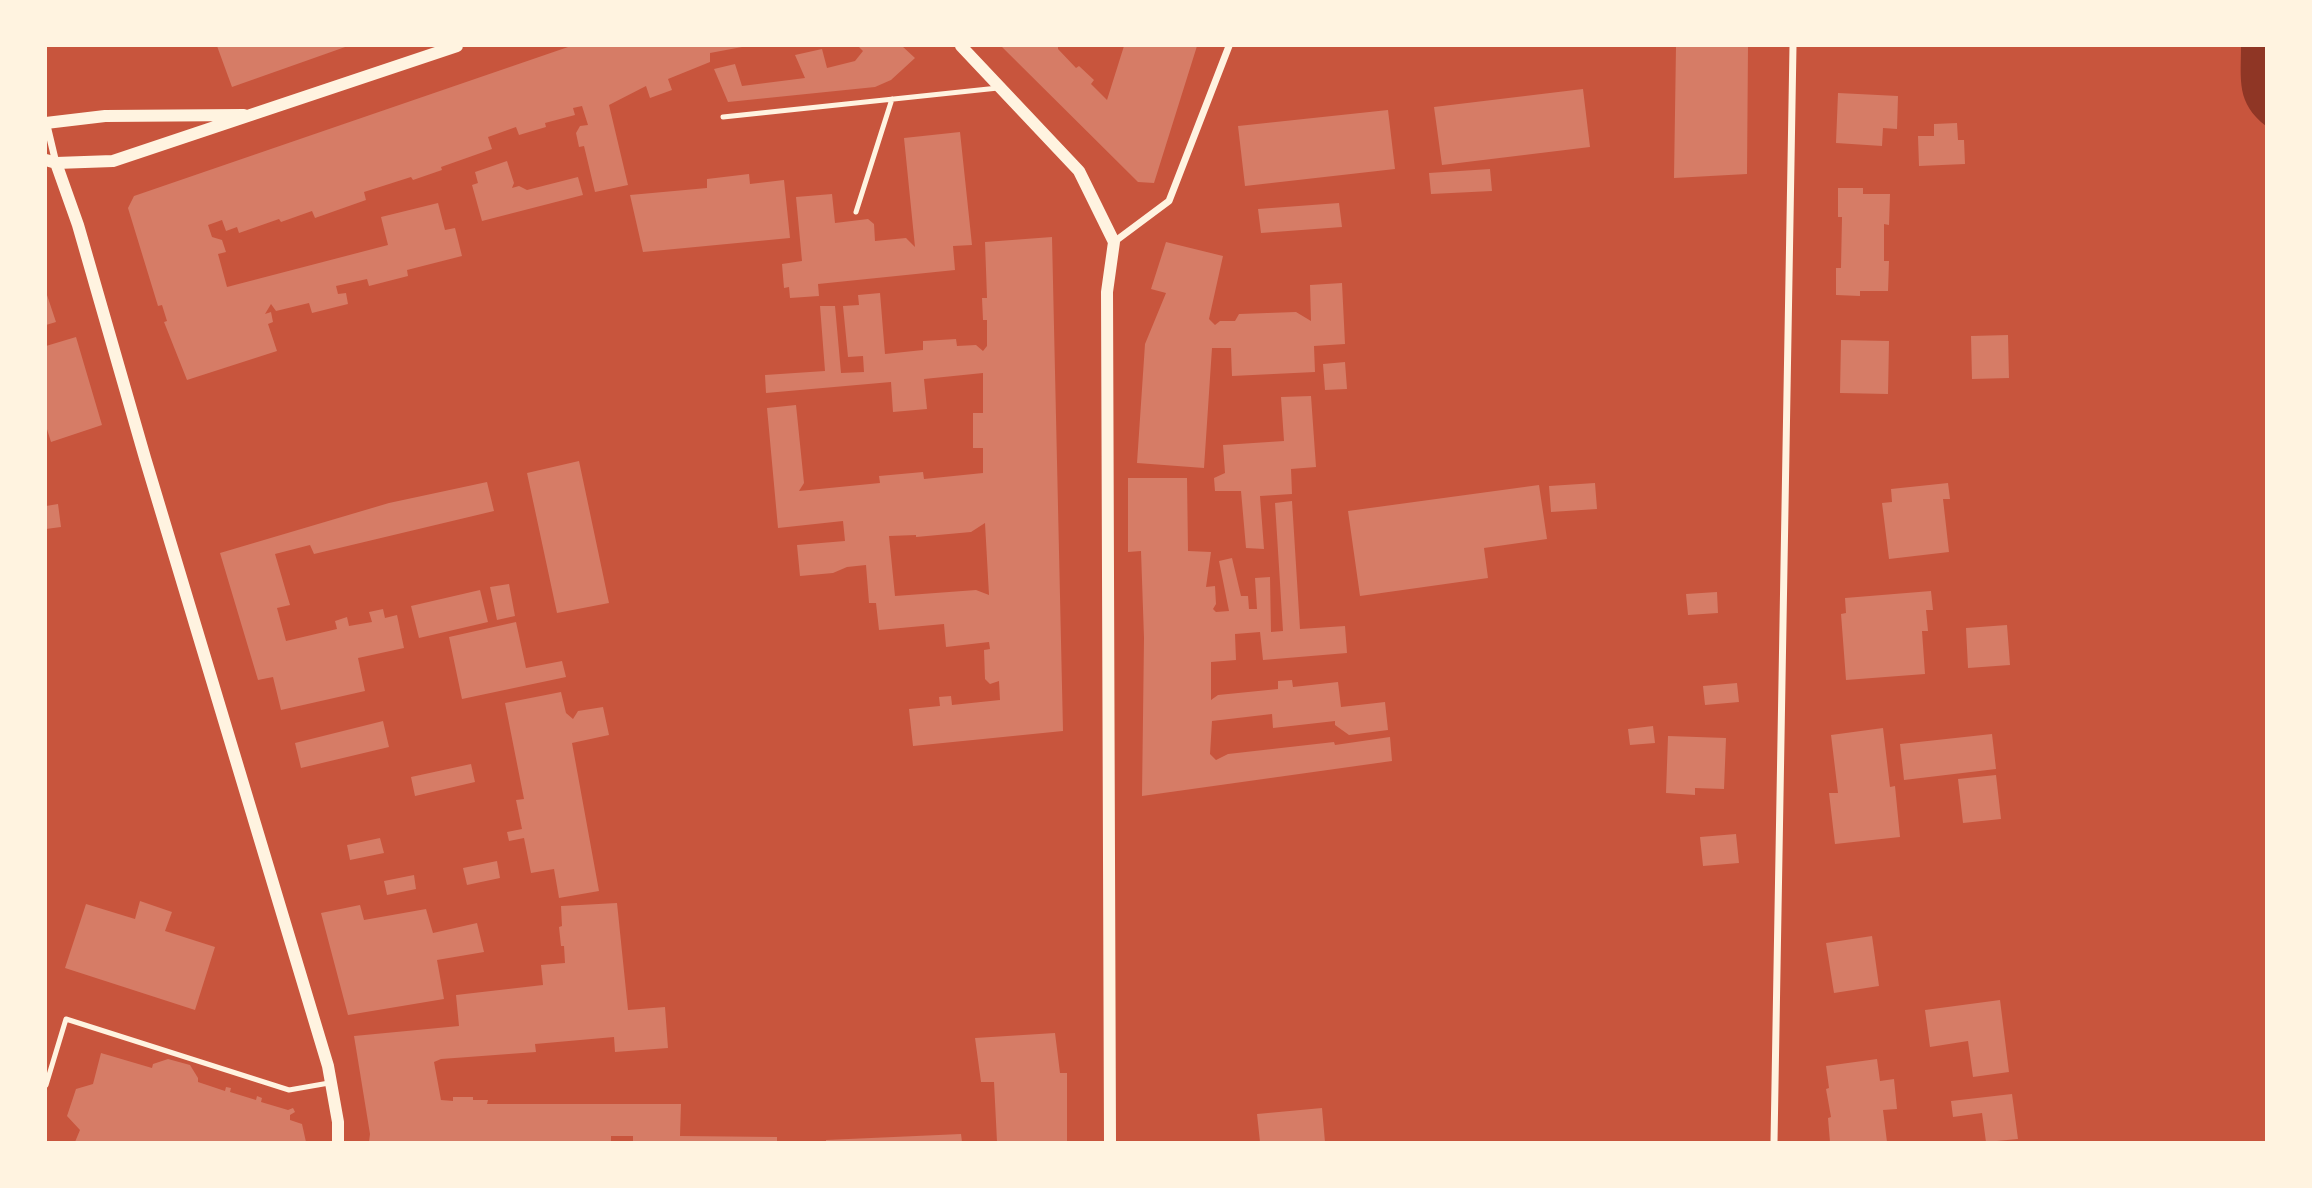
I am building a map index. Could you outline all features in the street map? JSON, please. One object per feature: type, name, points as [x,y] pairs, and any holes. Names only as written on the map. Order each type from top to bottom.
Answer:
[{"type":"street","points":[[51,162],[113,161],[457,46]]},
{"type":"street","points":[[961,46],[1079,171],[1114,242],[1107,292],[1110,1143]]},
{"type":"street","points":[[1114,242],[1169,201],[1229,46]]},
{"type":"street","points":[[1774,1143],[1793,46]]},
{"type":"street","points":[[255,115],[105,116],[46,122],[51,162],[78,225],[153,485],[328,1066],[338,1122],[338,1143]]},
{"type":"lane","points":[[723,117],[1000,88]]},
{"type":"lane","points":[[856,212],[892,99]]},
{"type":"lane","points":[[46,1085],[66,1019],[289,1090],[331,1082]]},
{"type":"shaded area","points":[[2241,46],[2266,46],[2266,126],[2249,109],[2245,100],[2241,80]]},
{"type":"building","points":[[217,46],[348,46],[232,87]]},
{"type":"building","points":[[571,46],[742,47],[710,53],[710,62],[668,79],[672,90],[650,98],[646,86],[609,105],[628,185],[595,192],[584,146],[579,147],[576,133],[580,126],[588,125],[582,106],[573,108],[575,115],[545,123],[546,127],[519,135],[516,127],[488,137],[492,149],[413,180],[411,177],[364,192],[366,200],[315,218],[312,211],[239,233],[237,227],[226,231],[222,220],[208,225],[212,237],[222,240],[226,252],[218,254],[227,287],[388,245],[381,217],[438,203],[445,230],[455,228],[462,256],[407,270],[408,276],[369,286],[367,279],[336,286],[338,294],[346,293],[348,304],[312,313],[309,303],[276,311],[271,304],[265,314],[271,312],[273,322],[268,324],[277,351],[187,380],[164,322],[167,321],[162,305],[158,306],[128,208],[134,196]]},
{"type":"building","points":[[858,46],[902,46],[915,58],[891,80],[875,87],[728,102],[714,69],[735,64],[742,86],[805,78],[795,55],[822,49],[827,68],[855,61],[863,51]]},
{"type":"building","points":[[1001,46],[1058,46],[1076,68],[1079,66],[1094,80],[1091,84],[1107,100],[1124,46],[1197,46],[1154,183],[1138,182]]},
{"type":"building","points":[[1676,46],[1748,46],[1747,174],[1674,178]]},
{"type":"building","points":[[1583,89],[1590,147],[1442,165],[1434,107]]},
{"type":"building","points":[[1838,93],[1898,96],[1897,129],[1883,128],[1882,146],[1836,143]]},
{"type":"building","points":[[1388,110],[1395,169],[1245,186],[1238,126]]},
{"type":"building","points":[[1957,123],[1958,140],[1964,140],[1965,164],[1919,166],[1918,136],[1934,136],[1934,124]]},
{"type":"building","points":[[960,132],[972,245],[953,246],[955,270],[818,284],[819,296],[790,298],[789,287],[784,288],[782,264],[802,261],[796,197],[832,194],[835,223],[868,219],[874,224],[875,241],[906,238],[915,247],[904,138]]},
{"type":"building","points":[[507,161],[514,183],[512,188],[519,186],[527,190],[578,177],[583,195],[482,221],[472,185],[478,183],[475,172]]},
{"type":"building","points":[[1490,169],[1492,191],[1431,194],[1429,173]]},
{"type":"building","points":[[749,174],[750,184],[784,180],[790,238],[643,252],[630,195],[707,188],[707,179]]},
{"type":"building","points":[[1838,188],[1863,188],[1863,194],[1890,194],[1889,225],[1884,224],[1884,261],[1889,261],[1888,291],[1860,291],[1860,296],[1836,295],[1836,268],[1841,268],[1842,217],[1838,217]]},
{"type":"building","points":[[1339,203],[1342,227],[1261,233],[1258,209]]},
{"type":"building","points":[[1052,237],[1063,731],[913,746],[909,709],[940,706],[939,697],[951,696],[952,705],[1000,700],[999,681],[990,684],[985,679],[984,650],[990,649],[989,642],[946,647],[944,624],[879,630],[876,603],[869,603],[866,565],[847,567],[833,573],[800,576],[797,545],[845,541],[843,521],[778,528],[767,408],[796,405],[804,483],[799,491],[880,483],[879,476],[923,472],[924,479],[983,473],[983,448],[973,448],[973,413],[983,413],[983,373],[924,379],[927,409],[893,412],[891,382],[766,393],[765,375],[825,371],[820,306],[835,306],[841,373],[864,372],[863,356],[848,357],[843,306],[859,305],[858,295],[880,293],[885,354],[923,350],[923,341],[956,339],[957,346],[976,345],[983,351],[987,346],[987,320],[983,320],[982,298],[987,298],[985,242]],"holes":[[[985,523],[989,595],[976,590],[895,596],[889,536],[916,537],[971,532]]]},
{"type":"building","points":[[1166,242],[1223,256],[1209,319],[1215,325],[1220,321],[1235,321],[1239,314],[1296,312],[1311,321],[1310,285],[1342,283],[1345,344],[1314,346],[1315,372],[1232,376],[1231,348],[1212,348],[1204,468],[1137,463],[1145,344],[1166,293],[1151,289]]},
{"type":"building","points":[[46,292],[56,322],[46,325]]},
{"type":"building","points":[[2008,335],[2009,378],[1972,379],[1971,336]]},
{"type":"building","points":[[76,337],[102,425],[51,442],[46,426],[46,346]]},
{"type":"building","points":[[1841,340],[1889,341],[1888,394],[1840,393]]},
{"type":"building","points":[[1345,362],[1347,389],[1325,390],[1323,364]]},
{"type":"building","points":[[1311,396],[1316,467],[1291,469],[1292,494],[1260,496],[1264,549],[1246,548],[1241,491],[1215,491],[1214,478],[1225,473],[1223,445],[1284,441],[1281,397]]},
{"type":"building","points":[[579,461],[609,603],[557,613],[527,473]]},
{"type":"building","points":[[1128,478],[1187,478],[1188,551],[1211,552],[1206,587],[1215,586],[1216,604],[1213,609],[1216,612],[1229,611],[1219,561],[1232,558],[1241,596],[1248,596],[1249,609],[1257,609],[1255,578],[1270,577],[1271,632],[1283,631],[1275,503],[1292,501],[1300,629],[1345,626],[1347,653],[1263,660],[1260,632],[1235,634],[1236,660],[1211,662],[1211,700],[1218,695],[1278,689],[1278,681],[1292,680],[1293,687],[1338,682],[1341,707],[1385,702],[1388,730],[1349,735],[1335,725],[1335,721],[1273,728],[1272,714],[1212,721],[1210,754],[1216,760],[1228,754],[1334,742],[1335,745],[1390,737],[1392,761],[1142,796],[1144,638],[1141,551],[1128,552]]},
{"type":"building","points":[[487,482],[494,511],[314,554],[310,545],[275,554],[290,605],[277,608],[286,641],[337,629],[335,621],[347,617],[349,626],[372,622],[369,612],[383,609],[385,618],[397,615],[404,648],[358,658],[365,691],[281,710],[273,677],[258,680],[220,553],[389,503]]},
{"type":"building","points":[[1595,483],[1597,509],[1551,512],[1549,486]]},
{"type":"building","points":[[1948,483],[1950,499],[1943,499],[1949,552],[1889,559],[1882,503],[1892,502],[1891,489]]},
{"type":"building","points":[[1539,485],[1547,539],[1484,548],[1488,578],[1360,596],[1348,511]]},
{"type":"building","points":[[58,504],[61,527],[46,529],[46,506]]},
{"type":"building","points":[[509,584],[515,616],[497,620],[490,587]]},
{"type":"building","points":[[480,590],[488,622],[419,638],[411,606]]},
{"type":"building","points":[[1931,591],[1933,610],[1926,610],[1928,631],[1922,631],[1925,674],[1846,680],[1841,614],[1846,613],[1845,598]]},
{"type":"building","points":[[1717,592],[1718,613],[1688,615],[1686,594]]},
{"type":"building","points":[[516,622],[526,668],[562,661],[566,677],[462,699],[449,637]]},
{"type":"building","points":[[2007,625],[2010,665],[1968,668],[1966,628]]},
{"type":"building","points":[[1737,683],[1739,702],[1705,705],[1703,686]]},
{"type":"building","points":[[561,692],[566,713],[573,719],[578,711],[603,707],[609,735],[572,743],[599,891],[559,898],[554,869],[531,873],[524,838],[509,841],[507,832],[522,829],[516,800],[524,799],[505,703]]},
{"type":"building","points":[[383,721],[389,747],[301,768],[295,743]]},
{"type":"building","points":[[1653,726],[1655,743],[1630,745],[1628,729]]},
{"type":"building","points":[[1883,728],[1890,787],[1895,786],[1900,837],[1835,844],[1829,793],[1838,793],[1831,735]]},
{"type":"building","points":[[1992,734],[1996,769],[1904,780],[1900,744]]},
{"type":"building","points":[[1668,736],[1726,738],[1724,789],[1695,788],[1695,795],[1666,793]]},
{"type":"building","points":[[471,764],[475,782],[415,796],[411,777]]},
{"type":"building","points":[[1996,775],[2001,819],[1963,823],[1958,779]]},
{"type":"building","points":[[1736,834],[1739,863],[1703,866],[1700,837]]},
{"type":"building","points":[[380,838],[384,853],[350,860],[347,845]]},
{"type":"building","points":[[497,861],[500,878],[467,885],[463,868]]},
{"type":"building","points":[[414,875],[416,889],[387,895],[384,881]]},
{"type":"building","points":[[140,901],[172,912],[165,931],[215,947],[195,1010],[65,968],[86,904],[135,919]]},
{"type":"building","points":[[617,903],[628,1010],[665,1007],[668,1048],[615,1052],[614,1037],[535,1044],[536,1052],[441,1059],[434,1062],[441,1100],[453,1101],[453,1097],[473,1097],[473,1100],[488,1100],[487,1104],[681,1104],[680,1136],[777,1137],[777,1142],[633,1142],[633,1136],[611,1136],[611,1142],[369,1142],[370,1134],[354,1036],[459,1026],[456,995],[543,985],[541,965],[565,963],[559,927],[562,926],[561,906]]},
{"type":"building","points":[[360,905],[364,920],[426,909],[433,933],[477,923],[484,952],[437,960],[444,999],[348,1015],[321,913]]},
{"type":"building","points":[[1872,936],[1879,986],[1834,993],[1826,943]]},
{"type":"building","points":[[2000,1000],[2009,1072],[1973,1077],[1968,1041],[1930,1047],[1925,1010]]},
{"type":"building","points":[[1055,1033],[1060,1073],[1067,1073],[1067,1142],[997,1142],[994,1082],[981,1082],[975,1038]]},
{"type":"building","points":[[101,1053],[152,1068],[153,1064],[168,1059],[190,1065],[198,1082],[225,1091],[226,1087],[231,1088],[230,1092],[256,1100],[257,1096],[262,1098],[261,1102],[288,1110],[293,1108],[295,1112],[290,1115],[290,1120],[302,1124],[306,1142],[75,1142],[80,1130],[67,1116],[76,1089],[93,1084]]},
{"type":"building","points":[[1877,1059],[1880,1081],[1894,1079],[1897,1109],[1883,1110],[1887,1142],[1830,1142],[1828,1118],[1831,1117],[1826,1089],[1829,1088],[1826,1066]]},
{"type":"building","points":[[2012,1094],[2018,1139],[1986,1142],[1982,1113],[1953,1117],[1951,1101]]},
{"type":"building","points":[[1322,1108],[1325,1142],[1260,1142],[1257,1114]]},
{"type":"building","points":[[961,1134],[962,1142],[826,1142],[826,1140]]}]
